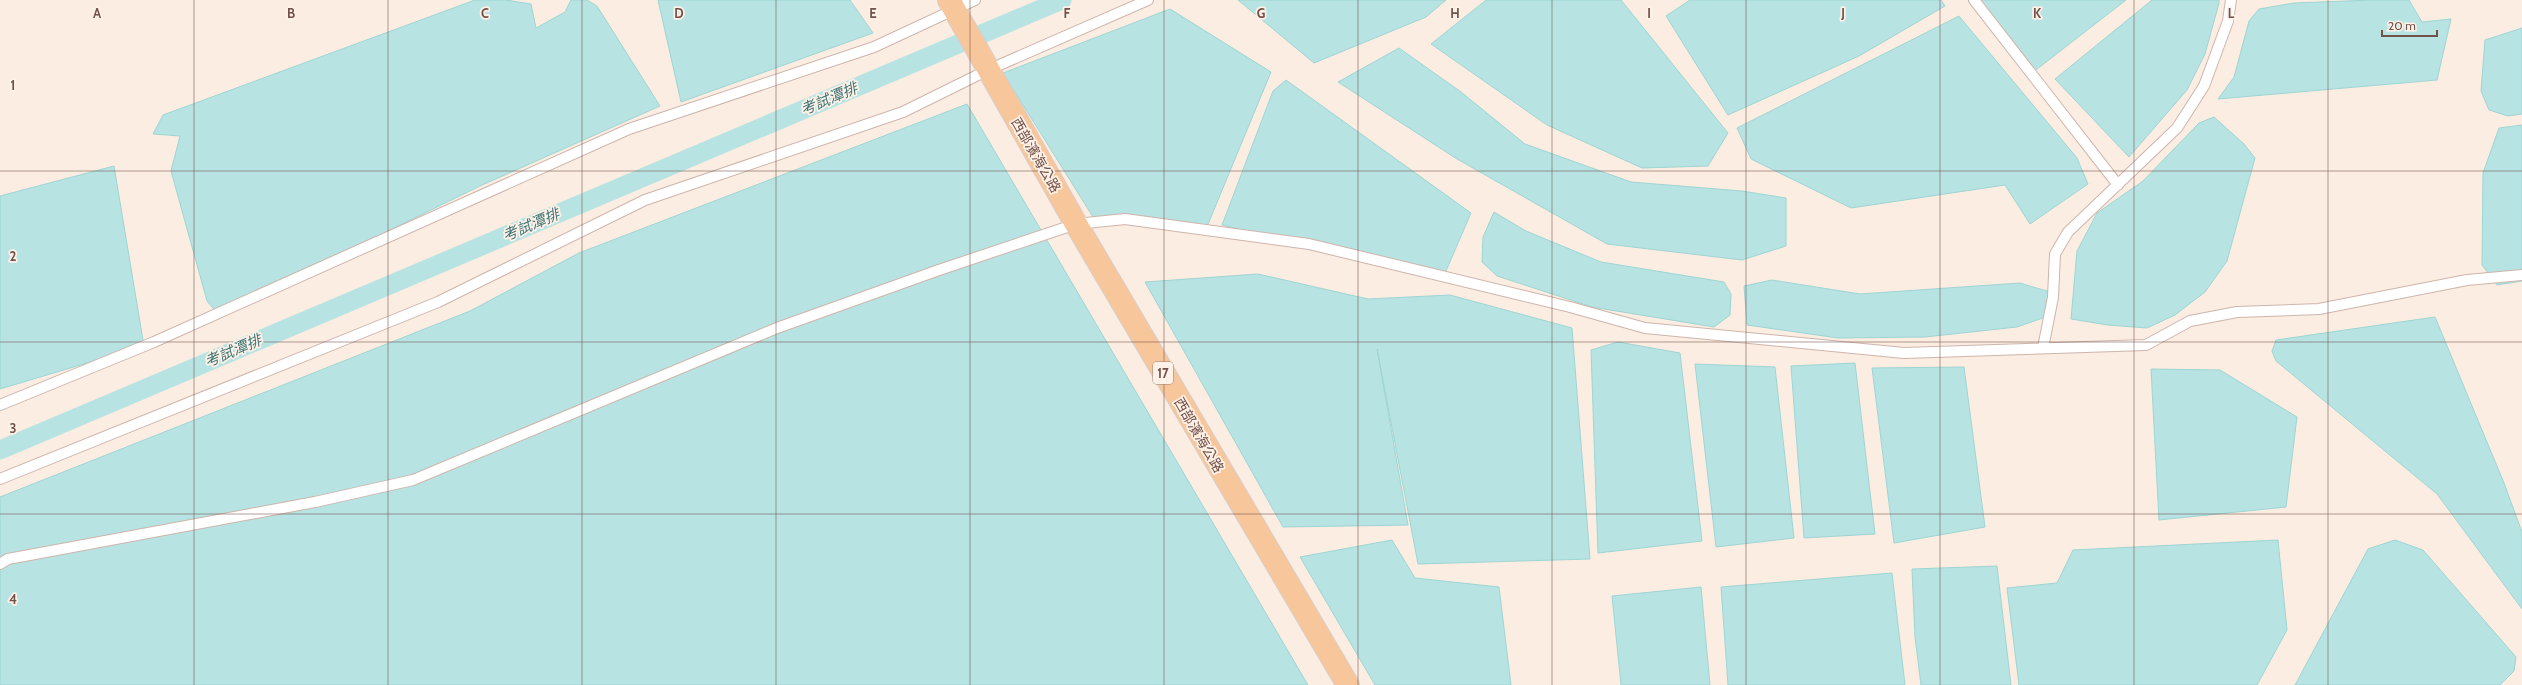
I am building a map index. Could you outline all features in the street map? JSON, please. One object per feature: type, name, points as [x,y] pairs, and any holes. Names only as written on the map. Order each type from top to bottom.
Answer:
[{"type":"main road","name":"17","points":[[954,9],[985,64]]},
{"type":"main road","name":"西部濱海公路","points":[[985,64],[1076,224],[1348,685]]},
{"type":"lane","points":[[0,405],[161,339],[629,129],[874,47],[975,0]]},
{"type":"lane","points":[[0,479],[284,362],[438,302],[645,200],[903,112],[985,64],[1148,0]]},
{"type":"lane","points":[[1974,0],[2118,185]]},
{"type":"lane","points":[[2043,348],[2053,297],[2055,254],[2068,232],[2177,128],[2204,86],[2228,22],[2231,0]]},
{"type":"lane","points":[[0,564],[8,559],[315,502],[413,480],[777,328],[939,270],[1076,224],[1126,219],[1309,244],[1570,307],[1645,328],[1904,353],[2146,345],[2190,321],[2237,312],[2319,309],[2467,280],[2522,276]]},
{"type":"water","points":[[475,0],[506,0],[531,4],[536,28],[565,12],[571,0],[587,0],[597,6],[660,106],[480,186],[218,314],[207,301],[171,171],[180,136],[153,134],[163,115]]},
{"type":"water","points":[[658,0],[850,0],[873,33],[681,102]]},
{"type":"water","points":[[1238,0],[1446,0],[1426,17],[1314,63]]},
{"type":"water","points":[[1486,0],[1621,0],[1728,133],[1708,166],[1642,168],[1547,125],[1431,44]]},
{"type":"water","points":[[1690,0],[1941,0],[1945,6],[1859,56],[1728,115],[1666,16]]},
{"type":"water","points":[[1969,0],[2126,0],[2028,76]]},
{"type":"water","points":[[2152,0],[2219,0],[2219,3],[2205,54],[2187,90],[2129,157],[2055,79]]},
{"type":"water","points":[[2409,0],[2422,22],[2451,19],[2437,80],[2218,99],[2234,77],[2249,21],[2259,9],[2294,3]]},
{"type":"water","points":[[1170,9],[1271,72],[1206,229],[1093,217],[1003,73]]},
{"type":"water","points":[[1959,16],[2077,158],[2088,184],[2030,224],[2005,185],[1851,208],[1751,159],[1737,128]]},
{"type":"water","points":[[2522,28],[2522,114],[2508,116],[2489,110],[2481,91],[2485,40]]},
{"type":"water","points":[[1399,48],[1461,92],[1525,144],[1631,182],[1742,191],[1786,198],[1786,246],[1742,260],[1607,244],[1457,159],[1338,82]]},
{"type":"water","points":[[1286,80],[1471,213],[1443,278],[1222,225],[1273,91]]},
{"type":"water","points":[[967,104],[1308,685],[0,685],[0,497],[470,311],[579,253]]},
{"type":"water","points":[[2214,117],[2244,144],[2255,158],[2227,261],[2205,292],[2175,315],[2147,328],[2108,325],[2071,319],[2077,251],[2097,213],[2143,181],[2199,123]]},
{"type":"water","points":[[2522,125],[2522,281],[2497,285],[2482,265],[2483,173],[2499,128]]},
{"type":"water","points":[[114,166],[144,346],[0,389],[0,196]]},
{"type":"water","points":[[1494,212],[1526,231],[1601,262],[1724,282],[1731,294],[1730,315],[1714,327],[1592,307],[1497,276],[1482,262],[1483,237]]},
{"type":"water","points":[[1258,274],[1368,299],[1450,295],[1572,328],[1590,559],[1418,564],[1377,349],[1408,525],[1283,527],[1145,282]]},
{"type":"water","points":[[1772,280],[1860,294],[2020,283],[2050,292],[2054,314],[2017,327],[1925,337],[1838,338],[1747,325],[1744,286]]},
{"type":"water","points":[[2435,317],[2504,483],[2522,532],[2522,609],[2437,494],[2276,361],[2272,351],[2276,340]]},
{"type":"water","points":[[1618,342],[1680,353],[1702,541],[1598,553],[1591,350]]},
{"type":"water","points":[[1855,363],[1875,534],[1804,538],[1791,366]]},
{"type":"water","points":[[1695,364],[1775,367],[1794,538],[1716,547]]},
{"type":"water","points":[[1964,367],[1985,527],[1894,543],[1872,368]]},
{"type":"water","points":[[2151,369],[2220,370],[2297,417],[2286,507],[2159,520]]},
{"type":"water","points":[[1392,540],[1415,578],[1499,587],[1511,685],[1375,685],[1300,557]]},
{"type":"water","points":[[2278,540],[2287,630],[2257,685],[2019,685],[2007,588],[2057,583],[2073,550]]},
{"type":"water","points":[[2395,540],[2423,550],[2516,657],[2514,671],[2500,685],[2295,685],[2368,549]]},
{"type":"water","points":[[1997,566],[2011,685],[1921,685],[1915,637],[1912,569]]},
{"type":"water","points":[[1892,573],[1905,685],[1728,685],[1721,587]]},
{"type":"water","points":[[1701,587],[1710,685],[1621,685],[1612,596]]},
{"type":"waterway","name":"考試潭排","points":[[0,450],[1062,0]]}]
